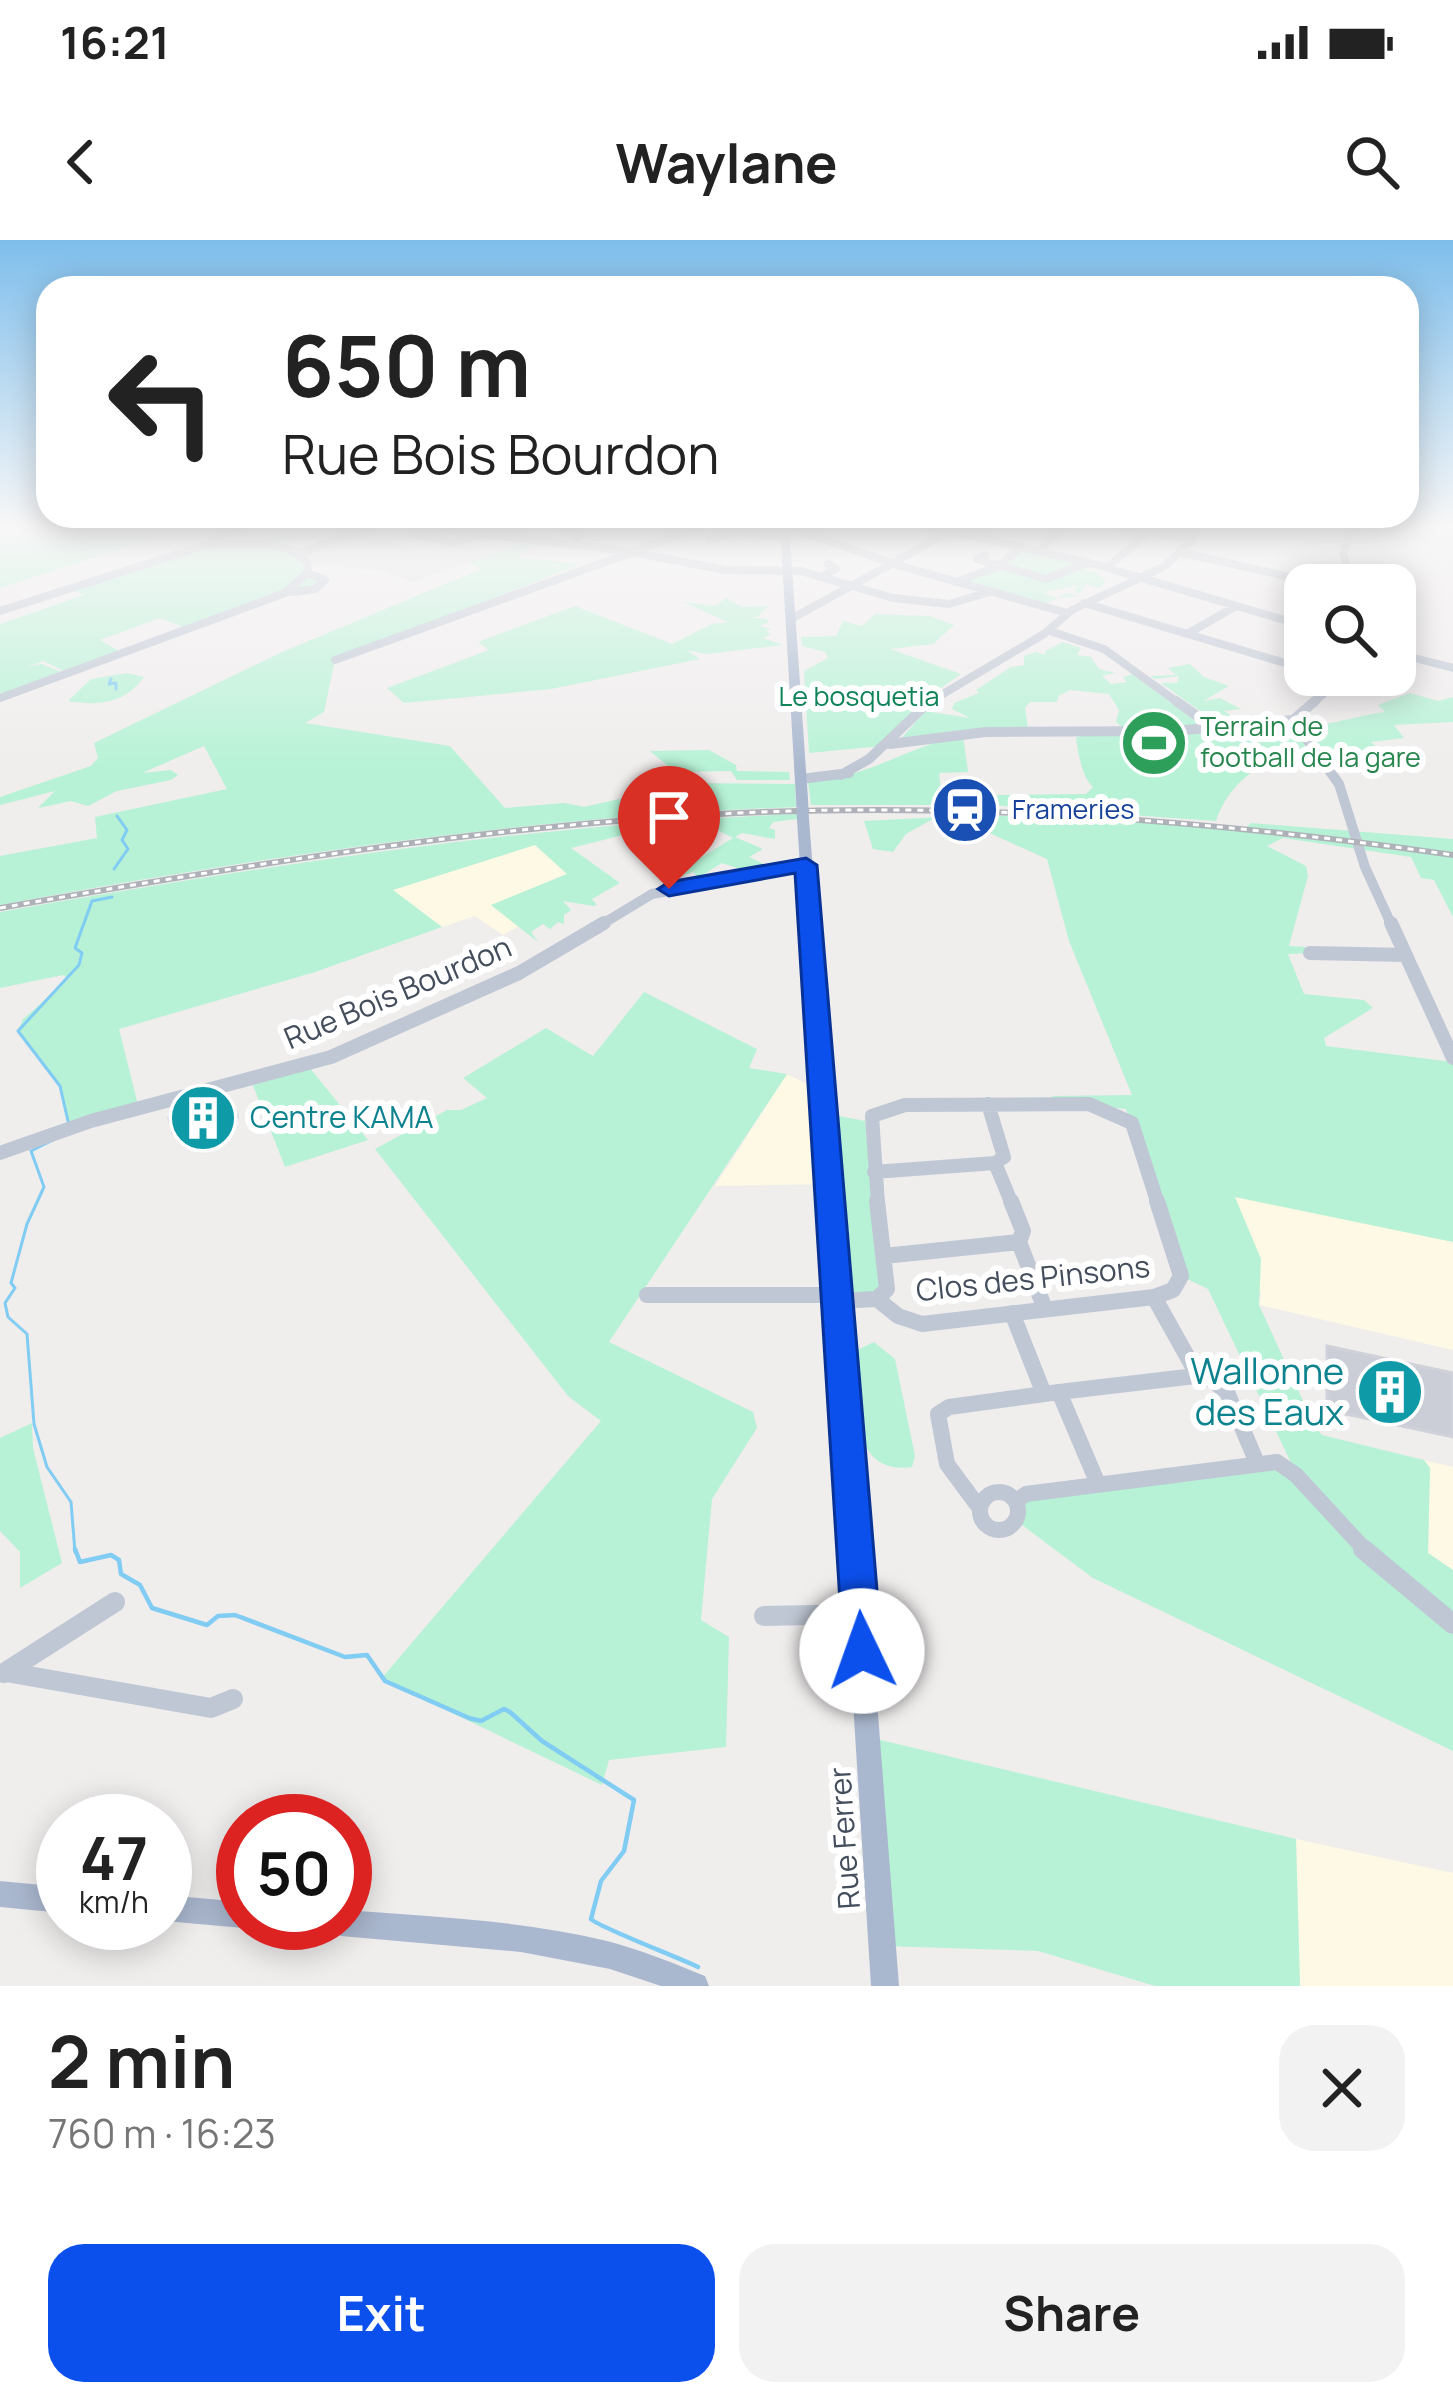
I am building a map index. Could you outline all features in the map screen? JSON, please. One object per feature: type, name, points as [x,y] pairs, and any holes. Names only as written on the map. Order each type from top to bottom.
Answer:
[{"type":"main road","name":"Rue Ferrer","points":[[790,606],[885,1986]]},
{"type":"main road","points":[[0,1894],[36,1897]]},
{"type":"main road","points":[[372,1926],[582,1946],[695,1986]]},
{"type":"street","points":[[0,698],[248,606]]},
{"type":"street","points":[[335,660],[481,606]]},
{"type":"street","points":[[791,620],[817,606]]},
{"type":"street","points":[[1043,606],[1067,613]]},
{"type":"street","points":[[841,775],[888,746],[934,698],[1050,631],[1078,606]]},
{"type":"street","points":[[1096,606],[1284,662]]},
{"type":"street","points":[[1189,633],[1235,606]]},
{"type":"street","points":[[1238,606],[1284,620]]},
{"type":"street","points":[[1050,631],[1100,647],[1214,728]]},
{"type":"street","points":[[1416,658],[1453,668]]},
{"type":"street","points":[[888,746],[965,734],[1214,728],[1293,720],[1321,696]]},
{"type":"street","points":[[1293,720],[1340,784],[1365,867],[1453,1058]]},
{"type":"street","points":[[801,779],[841,775],[929,740]]},
{"type":"street","points":[[888,746],[909,748]]},
{"type":"street","name":"Rue Bois Bourdon","points":[[0,1153],[92,1121],[331,1057],[519,973],[652,894],[806,865]]},
{"type":"street","points":[[1310,953],[1406,955]]},
{"type":"street","points":[[874,1172],[995,1162],[1004,1157],[1005,1148],[988,1104],[905,1105],[878,1113],[868,1123],[887,1288],[877,1299]]},
{"type":"street","name":"Clos des Pinsons","points":[[647,1295],[877,1299],[916,1323],[1154,1297],[1173,1290],[1181,1276],[1132,1123],[1089,1104],[988,1104]]},
{"type":"street","points":[[995,1162],[1023,1231],[1019,1242],[1045,1309]]},
{"type":"street","points":[[884,1256],[1019,1242]]},
{"type":"street","points":[[1154,1297],[1192,1364],[1227,1392],[1257,1463]]},
{"type":"street","points":[[1012,1313],[1098,1484]]},
{"type":"street","points":[[1016,1501],[1020,1518],[1004,1528],[984,1521],[978,1506],[951,1475],[938,1414],[950,1407],[1204,1375]]},
{"type":"street","points":[[1016,1501],[1026,1494],[1257,1463],[1286,1466],[1362,1548],[1453,1624]]},
{"type":"street","points":[[978,1506],[984,1496],[997,1493],[1016,1501]]},
{"type":"street","points":[[3,1674],[115,1601]]},
{"type":"street","points":[[764,1616],[860,1614]]},
{"type":"street","points":[[3,1674],[212,1708],[233,1700]]},
{"type":"shaded area","points":[[535,845],[568,873],[492,906],[519,926],[503,935],[475,916],[442,927],[391,890]]},
{"type":"shaded area","points":[[787,1074],[815,1088],[828,1184],[715,1186]]},
{"type":"shaded area","points":[[1234,1195],[1453,1242],[1453,1350],[1259,1305],[1261,1295]]},
{"type":"shaded area","points":[[1424,1460],[1453,1467],[1453,1570],[1428,1553],[1430,1469]]},
{"type":"shaded area","points":[[1296,1839],[1453,1873],[1453,1986],[1300,1986]]},
{"type":"green space","points":[[51,606],[249,606],[188,629],[160,618],[100,640],[119,651],[64,671],[43,661],[27,667],[42,664],[61,672],[0,694],[0,624]]},
{"type":"green space","points":[[391,606],[472,606],[335,660],[324,712],[305,723],[450,746],[505,808],[564,803],[584,807],[689,783],[795,784],[796,807],[596,820],[396,841],[0,905],[0,856],[97,838],[95,817],[227,789],[204,746],[142,773],[171,770],[178,775],[171,780],[117,791],[88,806],[71,801],[38,808],[55,791],[0,805],[0,797],[91,766],[98,758],[94,743],[280,653]]},
{"type":"green space","points":[[574,606],[672,644],[712,624],[728,622],[693,606],[768,606],[757,617],[747,617],[766,619],[769,622],[759,626],[771,629],[763,638],[783,645],[706,654],[686,650],[700,659],[551,689],[404,703],[387,688],[489,650],[478,642]]},
{"type":"green space","name":"Le bosquetia","points":[[875,614],[930,616],[954,625],[933,644],[890,649],[961,674],[923,701],[882,746],[809,753],[804,671],[828,658],[825,652],[802,646],[801,637],[836,636],[843,621],[862,626]]},
{"type":"green space","points":[[1063,642],[1081,648],[1077,655],[1091,657],[1099,669],[1115,673],[1102,676],[1111,684],[1127,682],[1123,677],[1133,674],[1201,725],[1124,729],[1116,722],[1119,710],[1109,694],[1070,690],[1058,696],[1057,702],[1030,702],[1025,708],[1028,728],[953,731],[900,740],[925,711],[970,718],[952,709],[954,703],[979,693],[976,690],[1011,667],[1024,665],[1024,656],[1046,655],[1045,651]]},
{"type":"green space","points":[[1190,664],[1204,677],[1229,686],[1203,701],[1220,698],[1241,709],[1224,711],[1240,721],[1213,720],[1161,683],[1177,683],[1179,676],[1150,676],[1176,675],[1168,668]]},
{"type":"green space","points":[[127,673],[144,677],[119,698],[100,703],[68,701],[91,679]]},
{"type":"green space","points":[[1402,696],[1438,701],[1453,697],[1453,722],[1394,725],[1404,738],[1371,742],[1380,751],[1316,749],[1312,745],[1281,756],[1242,780],[1216,821],[961,803],[998,804],[997,795],[1086,794],[1093,787],[1079,757],[1076,738],[1081,736],[1307,727],[1385,712],[1378,705]]},
{"type":"green space","points":[[963,735],[968,772],[939,773],[942,799],[935,799],[933,805],[811,805],[808,781],[848,775]]},
{"type":"green space","points":[[709,750],[736,765],[737,771],[789,772],[790,780],[737,780],[731,771],[675,772],[650,751]]},
{"type":"green space","points":[[797,814],[797,819],[773,822],[769,828],[775,830],[775,839],[742,833],[735,837],[763,849],[749,857],[768,866],[746,871],[722,863],[698,878],[693,872],[676,879],[681,874],[658,869],[680,858],[694,862],[733,838],[708,825],[623,835],[571,848],[620,883],[592,899],[597,905],[563,901],[571,910],[564,915],[564,924],[558,922],[550,929],[543,924],[531,932],[538,942],[491,905],[567,874],[535,845],[393,890],[442,927],[315,972],[119,1029],[139,1109],[70,1128],[60,1086],[18,1031],[23,1019],[69,979],[63,975],[0,988],[0,912],[496,837]]},
{"type":"green space","points":[[942,814],[1114,819],[1242,831],[1251,823],[1453,839],[1453,917],[1434,880],[1421,878],[1411,857],[1283,838],[1267,846],[1306,866],[1308,876],[1289,946],[1307,947],[1310,953],[1288,954],[1304,994],[1364,1000],[1373,1008],[1324,1038],[1326,1046],[1453,1062],[1453,1242],[1235,1197],[1261,1259],[1259,1305],[1315,1427],[1322,1435],[1424,1460],[1430,1468],[1428,1553],[1453,1570],[1453,1751],[1093,1578],[1018,1522],[1021,1510],[1016,1501],[1257,1463],[1295,1471],[1208,1289],[1181,1276],[1126,1109],[1060,1102],[1051,1096],[1132,1095],[1069,941],[1047,859],[963,821],[960,826],[931,820],[906,834],[893,852],[873,849],[864,821]]},
{"type":"green space","points":[[644,992],[757,1049],[749,1068],[787,1074],[609,1342],[753,1412],[757,1428],[712,1499],[701,1620],[729,1637],[726,1747],[609,1760],[602,1785],[381,1679],[601,1421],[568,1396],[375,1149],[447,1110],[461,1110],[487,1098],[463,1078],[546,1028],[593,1056]]},
{"type":"green space","points":[[310,1068],[368,1140],[285,1167],[252,1083]]},
{"type":"green space","points":[[834,1115],[865,1121],[883,1287],[873,1294],[857,1294],[848,1287]]},
{"type":"green space","points":[[874,1342],[895,1359],[915,1456],[912,1467],[892,1467],[877,1460],[861,1434],[853,1362],[855,1351]]},
{"type":"green space","points":[[32,1423],[33,1448],[62,1563],[20,1588],[20,1552],[0,1531],[0,1438]]},
{"type":"green space","points":[[868,1737],[1296,1839],[1300,1986],[1155,1986],[1038,1951],[883,1946]]},
{"type":"building","name":"Centre KAMA","points":[[232,1102],[237,1117],[173,1133],[169,1118]]},
{"type":"building","name":"Wallonne des Eaux","points":[[1327,1346],[1453,1373],[1453,1437],[1327,1410]]},
{"type":"waterway","points":[[111,679],[109,684],[116,683],[116,689]]},
{"type":"waterway","points":[[114,869],[128,849],[122,840],[127,830],[117,816]]},
{"type":"waterway","points":[[68,1121],[60,1086],[18,1031],[79,965],[82,953],[75,948],[92,901],[112,897]]},
{"type":"waterway","points":[[59,1137],[31,1151],[44,1187],[27,1224],[11,1283],[15,1288],[5,1303],[8,1317],[27,1334],[34,1424],[47,1467],[71,1502],[75,1552]]},
{"type":"waterway","points":[[75,1549],[80,1562],[111,1555],[119,1560],[121,1574],[140,1585],[152,1608],[207,1625],[218,1616],[235,1615],[345,1657],[367,1655],[385,1681],[469,1718],[481,1721],[504,1709],[510,1712],[542,1741],[634,1800],[624,1851],[601,1881],[591,1919],[698,1967]]},
{"type":"railway","points":[[0,908],[368,849],[552,827],[738,813],[918,810],[1097,817],[1453,855]]},
{"type":"place","name":"Terrain de football de la gare","points":[[1154,743]]},
{"type":"place","name":"Frameries","points":[[965,810]]},
{"type":"place","name":"Centre KAMA","points":[[203,1118]]},
{"type":"place","name":"Wallonne des Eaux","points":[[1390,1392]]},
{"type":"route","points":[[669,889],[806,865],[862,1651]]}]
